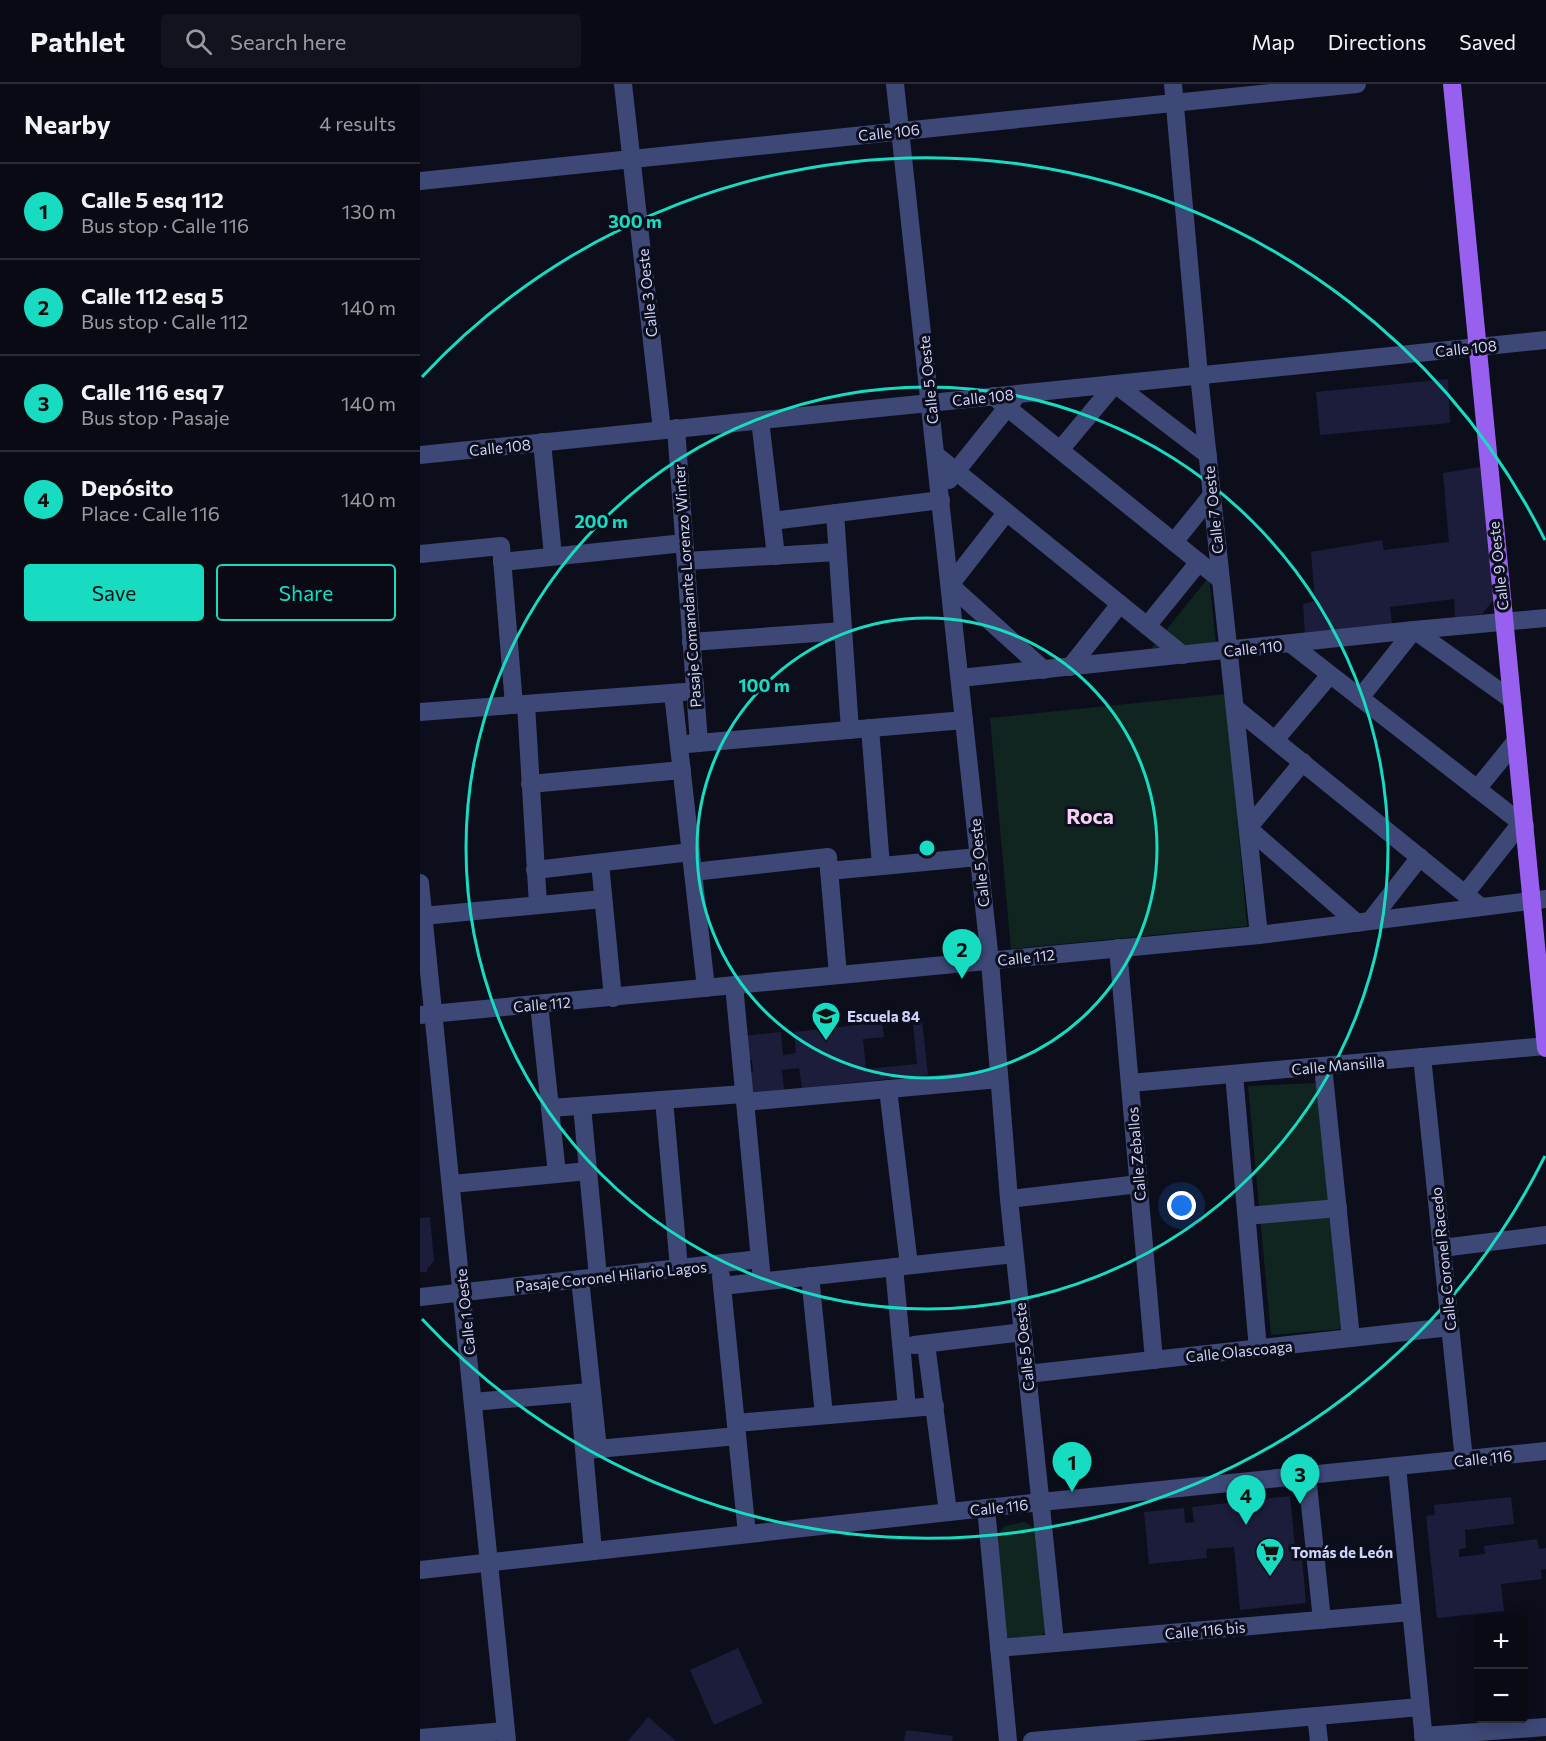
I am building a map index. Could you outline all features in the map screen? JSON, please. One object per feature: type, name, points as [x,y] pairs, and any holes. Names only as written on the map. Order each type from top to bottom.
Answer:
[{"type":"main road","name":"Calle 9 Oeste","points":[[1452,84],[1523,825],[1539,900],[1546,1047]]},
{"type":"street","name":"Calle 3 Oeste","points":[[623,84],[669,429]]},
{"type":"street","name":"Calle 5 Oeste","points":[[896,84],[899,131],[990,961],[1014,1254],[1054,1642]]},
{"type":"street","name":"Calle 7 Oeste","points":[[1173,84],[1199,375],[1259,935]]},
{"type":"street","name":"Calle 106","points":[[420,181],[1357,84]]},
{"type":"street","name":"Calle 108","points":[[420,454],[930,402],[1006,399],[1115,384],[1546,340]]},
{"type":"street","points":[[1060,450],[1115,384],[1208,455]]},
{"type":"street","points":[[772,521],[940,496],[1006,399],[1060,450],[1221,580]]},
{"type":"street","points":[[760,420],[776,556]]},
{"type":"street","name":"Pasaje Comandante Lorenzo Winter","points":[[669,429],[686,561],[699,743]]},
{"type":"street","points":[[542,442],[553,556]]},
{"type":"street","points":[[936,455],[1183,655]]},
{"type":"street","points":[[1174,542],[1212,495]]},
{"type":"street","points":[[835,513],[850,730]]},
{"type":"street","points":[[1006,513],[950,585],[1044,670]]},
{"type":"street","points":[[420,554],[553,556],[684,543]]},
{"type":"street","points":[[686,561],[837,552]]},
{"type":"street","points":[[502,554],[531,784],[538,906]]},
{"type":"street","points":[[1147,626],[1199,562]]},
{"type":"street","points":[[1070,667],[1120,604]]},
{"type":"street","name":"Calle 110","points":[[960,678],[1546,618]]},
{"type":"street","points":[[1360,698],[1414,630],[1512,700]]},
{"type":"street","points":[[691,642],[843,631]]},
{"type":"street","points":[[1291,644],[1523,825],[1465,894]]},
{"type":"street","points":[[1275,740],[1330,675]]},
{"type":"street","points":[[420,712],[695,692]]},
{"type":"street","name":"Pasaje Comandante Lorenzo Winter","points":[[673,693],[706,988]]},
{"type":"street","points":[[1235,708],[1481,907]]},
{"type":"street","points":[[679,744],[964,720]]},
{"type":"street","points":[[870,728],[881,866]]},
{"type":"street","points":[[1477,789],[1516,741]]},
{"type":"street","points":[[1303,762],[1248,828],[1363,922],[1420,857]]},
{"type":"street","points":[[531,784],[682,770]]},
{"type":"street","points":[[535,870],[691,852]]},
{"type":"street","points":[[693,872],[828,864],[881,866],[978,857]]},
{"type":"street","points":[[600,862],[613,998]]},
{"type":"street","points":[[828,864],[838,975]]},
{"type":"street","name":"Calle 1 Oeste","points":[[420,883],[427,1014],[452,1184],[507,1736]]},
{"type":"street","points":[[423,916],[603,899]]},
{"type":"street","name":"Calle 112","points":[[427,1014],[1259,935],[1539,900]]},
{"type":"street","name":"Calle Zeballos","points":[[1119,948],[1154,1360]]},
{"type":"street","points":[[734,985],[762,1281]]},
{"type":"street","points":[[539,1004],[557,1174]]},
{"type":"street","name":"Calle Mansilla","points":[[1130,1083],[1546,1047]]},
{"type":"street","name":"Calle Coronel Racedo","points":[[1422,1057],[1464,1460]]},
{"type":"street","points":[[1323,1066],[1351,1338]]},
{"type":"street","points":[[1234,1074],[1258,1348]]},
{"type":"street","points":[[550,1108],[888,1089],[999,1079]]},
{"type":"street","points":[[888,1089],[901,1266],[901,1347],[907,1408]]},
{"type":"street","points":[[664,1100],[679,1268]]},
{"type":"street","points":[[582,1106],[598,1277]]},
{"type":"street","points":[[452,1184],[588,1171]]},
{"type":"street","points":[[1009,1199],[1139,1184]]},
{"type":"street","points":[[1247,1216],[1338,1208]]},
{"type":"street","points":[[1442,1248],[1546,1235]]},
{"type":"street","name":"Pasaje Coronel Hilario Lagos","points":[[722,1286],[1014,1254]]},
{"type":"street","name":"Pasaje Coronel Hilario Lagos","points":[[420,1297],[760,1259]]},
{"type":"street","points":[[719,1264],[747,1534]]},
{"type":"street","points":[[810,1276],[824,1415]]},
{"type":"street","points":[[580,1279],[591,1450],[593,1551]]},
{"type":"street","name":"Calle Olascoaga","points":[[1027,1374],[1450,1327]]},
{"type":"street","points":[[901,1347],[1023,1332]]},
{"type":"street","points":[[926,1344],[948,1512]]},
{"type":"street","points":[[473,1402],[586,1393]]},
{"type":"street","points":[[591,1450],[737,1430],[824,1415],[935,1406]]},
{"type":"street","name":"Calle 116","points":[[420,1570],[1041,1502],[1546,1451]]},
{"type":"street","points":[[1397,1466],[1423,1739],[1546,1727]]},
{"type":"street","points":[[1307,1474],[1322,1620]]},
{"type":"street","points":[[987,1508],[1008,1741]]},
{"type":"street","name":"Calle 116 bis","points":[[999,1648],[1411,1612]]},
{"type":"street","points":[[1032,1741],[1120,1737],[1420,1707]]},
{"type":"street","points":[[1316,1716],[1319,1741]]},
{"type":"street","points":[[420,1738],[507,1736]]},
{"type":"green space","points":[[1209,577],[1217,653],[1146,655]]},
{"type":"green space","points":[[1226,694],[1247,926],[1011,949],[990,718]]},
{"type":"green space","points":[[1317,1083],[1341,1329],[1271,1335],[1248,1086]]},
{"type":"green space","points":[[1024,1522],[1034,1528],[1045,1632],[1040,1636],[1008,1638],[1005,1636],[997,1535],[1005,1526]]},
{"type":"building","points":[[1448,379],[1450,423],[1320,435],[1316,392]]},
{"type":"building","points":[[1480,467],[1494,599],[1482,614],[1455,618],[1454,599],[1390,607],[1392,624],[1305,634],[1303,604],[1315,601],[1311,552],[1382,540],[1384,550],[1449,542],[1443,473]]},
{"type":"building","points":[[921,1012],[928,1075],[802,1088],[799,1068],[782,1070],[784,1090],[750,1094],[747,1073],[753,1072],[752,1060],[746,1061],[743,1036],[781,1032],[783,1055],[796,1053],[794,1032],[858,1025],[857,1016],[881,1013],[884,1037],[863,1039],[866,1069],[917,1064],[912,1013]]},
{"type":"building","points":[[430,1217],[434,1261],[427,1272],[420,1272],[420,1218]]},
{"type":"building","points":[[1290,1496],[1295,1547],[1301,1546],[1306,1603],[1240,1610],[1234,1547],[1206,1549],[1207,1558],[1149,1564],[1144,1512],[1184,1508],[1185,1523],[1194,1522],[1192,1507]]},
{"type":"building","points":[[1511,1497],[1514,1524],[1465,1530],[1466,1548],[1459,1549],[1459,1557],[1485,1554],[1484,1546],[1537,1539],[1539,1549],[1546,1548],[1546,1569],[1541,1570],[1542,1579],[1501,1584],[1504,1611],[1437,1618],[1426,1516],[1435,1515],[1434,1505]]},
{"type":"building","points":[[738,1648],[763,1703],[714,1725],[690,1670]]},
{"type":"building","points":[[648,1717],[676,1741],[628,1741]]},
{"type":"building","points":[[906,1730],[953,1736],[952,1741],[904,1741]]},
{"type":"place","name":"Calle 112 esq 5","points":[[962,979]]},
{"type":"place","name":"Escuela 84","points":[[826,1042]]},
{"type":"place","name":"Calle 5 esq 112","points":[[1072,1492]]},
{"type":"place","name":"Calle 116 esq 7","points":[[1300,1504]]},
{"type":"place","name":"Depósito","points":[[1246,1525]]},
{"type":"place","name":"Tomás de León","points":[[1270,1578]]},
{"type":"district","name":"Roca","points":[[1090,815]]}]
